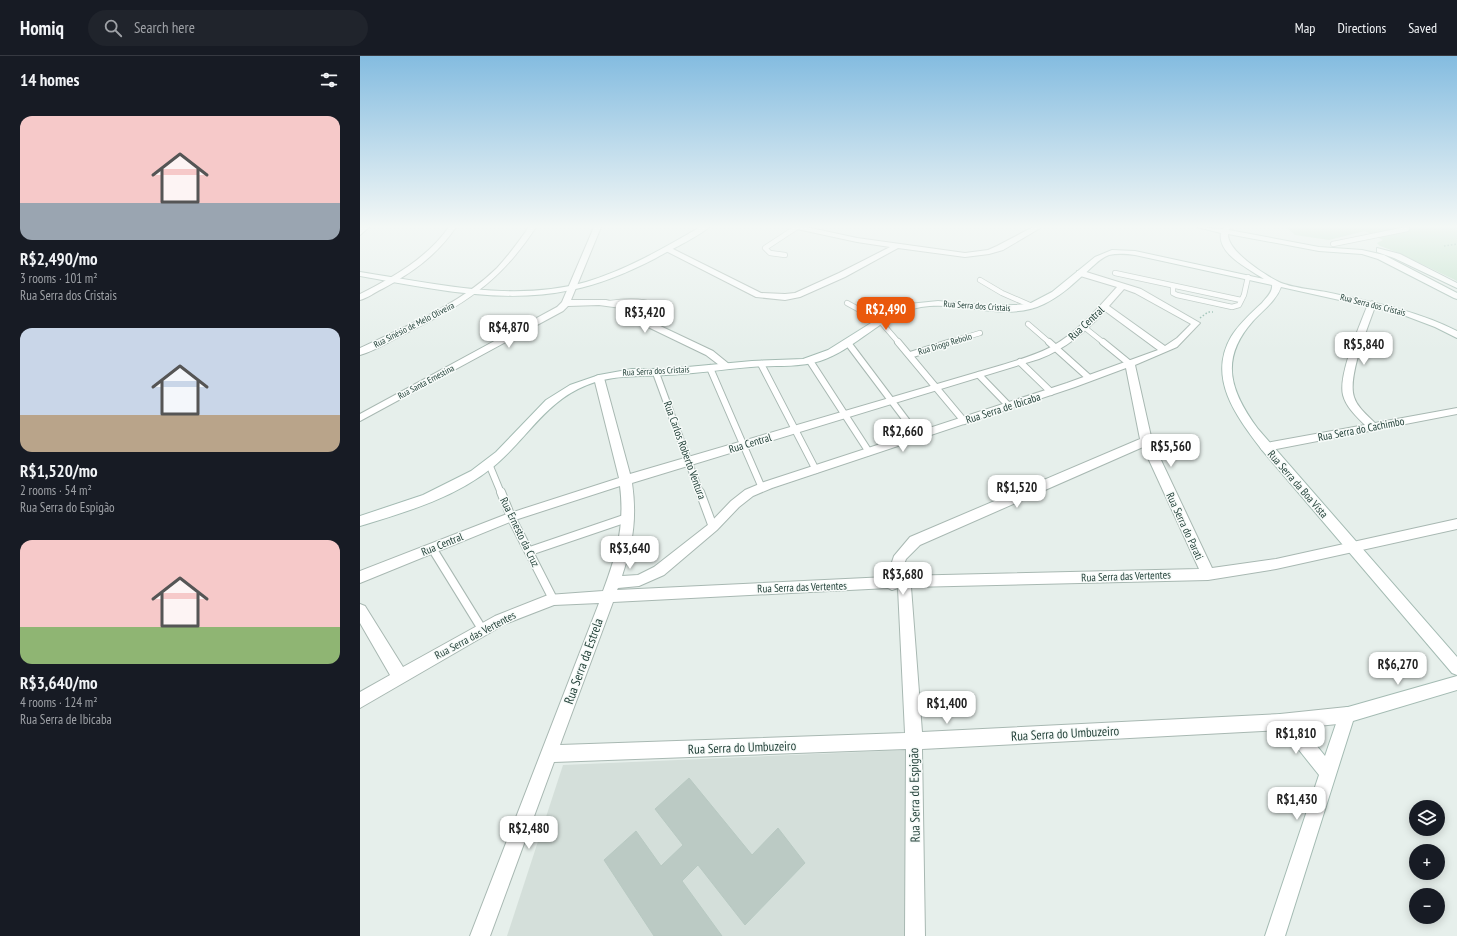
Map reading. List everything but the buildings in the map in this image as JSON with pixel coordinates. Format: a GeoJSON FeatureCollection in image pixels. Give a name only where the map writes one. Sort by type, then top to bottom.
{"type":"FeatureCollection","features":[{"type":"Feature","properties":{"kind":"street"},"geometry":{"type":"LineString","coordinates":[[360,297],[393,279],[408,268]]}},
{"type":"Feature","properties":{"kind":"street","name":"Rua Sinésio de Melo Oliveira"},"geometry":{"type":"LineString","coordinates":[[360,352],[443,310],[489,280],[501,268]]}},
{"type":"Feature","properties":{"kind":"street"},"geometry":{"type":"LineString","coordinates":[[580,268],[566,304],[610,303],[630,309],[655,327],[713,355],[726,366]]}},
{"type":"Feature","properties":{"kind":"street"},"geometry":{"type":"LineString","coordinates":[[360,274],[472,292],[522,293],[572,287],[611,275],[626,268]]}},
{"type":"Feature","properties":{"kind":"street"},"geometry":{"type":"LineString","coordinates":[[705,268],[759,295],[785,297],[797,295],[855,268]]}},
{"type":"Feature","properties":{"kind":"street","name":"Rua Serra dos Cristais"},"geometry":{"type":"LineString","coordinates":[[360,521],[430,498],[456,484],[489,464],[544,407],[557,397],[574,387],[599,378],[616,374],[656,373],[761,364],[791,364],[810,361],[825,356],[848,343],[880,321],[907,308],[924,304],[956,304],[999,309],[1032,306],[1052,296],[1086,268]]}},
{"type":"Feature","properties":{"kind":"street","name":"Rua Serra dos Cristais"},"geometry":{"type":"LineString","coordinates":[[1206,268],[1372,304],[1419,317],[1457,335]]}},
{"type":"Feature","properties":{"kind":"street"},"geometry":{"type":"LineString","coordinates":[[1254,268],[1274,282]]}},
{"type":"Feature","properties":{"kind":"street"},"geometry":{"type":"LineString","coordinates":[[1402,268],[1457,296]]}},
{"type":"Feature","properties":{"kind":"street"},"geometry":{"type":"LineString","coordinates":[[1421,268],[1457,286]]}},
{"type":"Feature","properties":{"kind":"street","name":"Rua Serra de Ibicaba"},"geometry":{"type":"LineString","coordinates":[[610,590],[650,576],[713,527],[735,504],[749,494],[762,488],[1071,386],[1088,377],[1130,364],[1163,350],[1182,338],[1196,324],[1155,299],[1123,286],[1080,273]]}},
{"type":"Feature","properties":{"kind":"street","name":"Rua Serra da Boa Vista"},"geometry":{"type":"LineString","coordinates":[[1274,282],[1277,290],[1235,337],[1227,361],[1227,384],[1231,396],[1239,411],[1266,447],[1457,668]]}},
{"type":"Feature","properties":{"kind":"street","name":"Rua Central"},"geometry":{"type":"LineString","coordinates":[[360,577],[511,517],[626,480],[1020,362],[1056,348],[1084,328],[1123,286]]}},
{"type":"Feature","properties":{"kind":"street","name":"Rua Santa Ernestina"},"geometry":{"type":"LineString","coordinates":[[360,418],[554,313],[566,304]]}},
{"type":"Feature","properties":{"kind":"street"},"geometry":{"type":"LineString","coordinates":[[1372,304],[1354,359],[1348,382],[1348,394],[1357,410],[1373,427]]}},
{"type":"Feature","properties":{"kind":"street"},"geometry":{"type":"LineString","coordinates":[[1104,306],[1163,350]]}},
{"type":"Feature","properties":{"kind":"street","name":"Rua Serra do Parati"},"geometry":{"type":"LineString","coordinates":[[1130,364],[1146,441],[1208,574]]}},
{"type":"Feature","properties":{"kind":"street","name":"Rua Serra da Estrela"},"geometry":{"type":"LineString","coordinates":[[480,936],[610,590],[625,546],[627,518],[626,480],[599,378]]}},
{"type":"Feature","properties":{"kind":"street","name":"Rua Serra do Cachimbo"},"geometry":{"type":"LineString","coordinates":[[1266,447],[1457,411]]}},
{"type":"Feature","properties":{"kind":"street","name":"Rua Serra do Espigão"},"geometry":{"type":"LineString","coordinates":[[916,936],[914,741],[898,583],[895,567],[902,553],[915,541],[1146,441]]}},
{"type":"Feature","properties":{"kind":"street","name":"Rua Serra das Vertentes"},"geometry":{"type":"LineString","coordinates":[[360,700],[482,629],[518,611],[553,599],[610,590],[1208,574],[1276,564],[1457,524]]}},
{"type":"Feature","properties":{"kind":"street"},"geometry":{"type":"LineString","coordinates":[[360,610],[400,677]]}},
{"type":"Feature","properties":{"kind":"street","name":"Rua Serra do Umbuzeiro"},"geometry":{"type":"LineString","coordinates":[[549,754],[914,741],[1280,722],[1346,715],[1457,684]]}},
{"type":"Feature","properties":{"kind":"street"},"geometry":{"type":"LineString","coordinates":[[1275,936],[1346,715]]}},
{"type":"Feature","properties":{"kind":"street"},"geometry":{"type":"LineString","coordinates":[[1280,722],[1305,744],[1328,773]]}},
{"type":"Feature","properties":{"kind":"lane"},"geometry":{"type":"LineString","coordinates":[[1114,273],[1241,300]]}},
{"type":"Feature","properties":{"kind":"lane"},"geometry":{"type":"LineString","coordinates":[[1173,286],[1173,293],[1177,295],[1221,306],[1235,307],[1241,300],[1248,277]]}},
{"type":"Feature","properties":{"kind":"lane"},"geometry":{"type":"LineString","coordinates":[[980,280],[1002,293],[1032,306]]}},
{"type":"Feature","properties":{"kind":"lane"},"geometry":{"type":"LineString","coordinates":[[610,303],[637,300],[650,301],[665,309]]}},
{"type":"Feature","properties":{"kind":"lane"},"geometry":{"type":"LineString","coordinates":[[847,303],[880,321],[964,421]]}},
{"type":"Feature","properties":{"kind":"lane"},"geometry":{"type":"LineString","coordinates":[[1028,324],[1088,377]]}},
{"type":"Feature","properties":{"kind":"lane"},"geometry":{"type":"LineString","coordinates":[[1084,328],[1130,364]]}},
{"type":"Feature","properties":{"kind":"lane","name":"Rua Diogo Rebolo"},"geometry":{"type":"LineString","coordinates":[[910,355],[980,333]]}},
{"type":"Feature","properties":{"kind":"lane"},"geometry":{"type":"LineString","coordinates":[[848,343],[918,436]]}},
{"type":"Feature","properties":{"kind":"lane"},"geometry":{"type":"LineString","coordinates":[[810,361],[869,452]]}},
{"type":"Feature","properties":{"kind":"lane"},"geometry":{"type":"LineString","coordinates":[[1020,362],[1051,392]]}},
{"type":"Feature","properties":{"kind":"lane"},"geometry":{"type":"LineString","coordinates":[[761,364],[816,470]]}},
{"type":"Feature","properties":{"kind":"lane"},"geometry":{"type":"LineString","coordinates":[[710,368],[762,488]]}},
{"type":"Feature","properties":{"kind":"lane","name":"Rua Carlos Roberto Ventura"},"geometry":{"type":"LineString","coordinates":[[656,373],[713,527]]}},
{"type":"Feature","properties":{"kind":"lane"},"geometry":{"type":"LineString","coordinates":[[979,375],[1009,406]]}},
{"type":"Feature","properties":{"kind":"lane","name":"Rua Ernesto da Cruz"},"geometry":{"type":"LineString","coordinates":[[489,464],[511,517],[530,551],[553,599]]}},
{"type":"Feature","properties":{"kind":"lane"},"geometry":{"type":"LineString","coordinates":[[530,551],[627,518]]}},
{"type":"Feature","properties":{"kind":"lane"},"geometry":{"type":"LineString","coordinates":[[432,548],[482,629]]}},
{"type":"Feature","properties":{"kind":"shaded area"},"geometry":{"type":"Polygon","coordinates":[[[907,750],[915,936],[507,936],[563,765],[907,750]]]}},
{"type":"Feature","properties":{"kind":"green space"},"geometry":{"type":"Polygon","coordinates":[[[1430,268],[1457,268],[1457,281],[1430,268]]]}}]}
